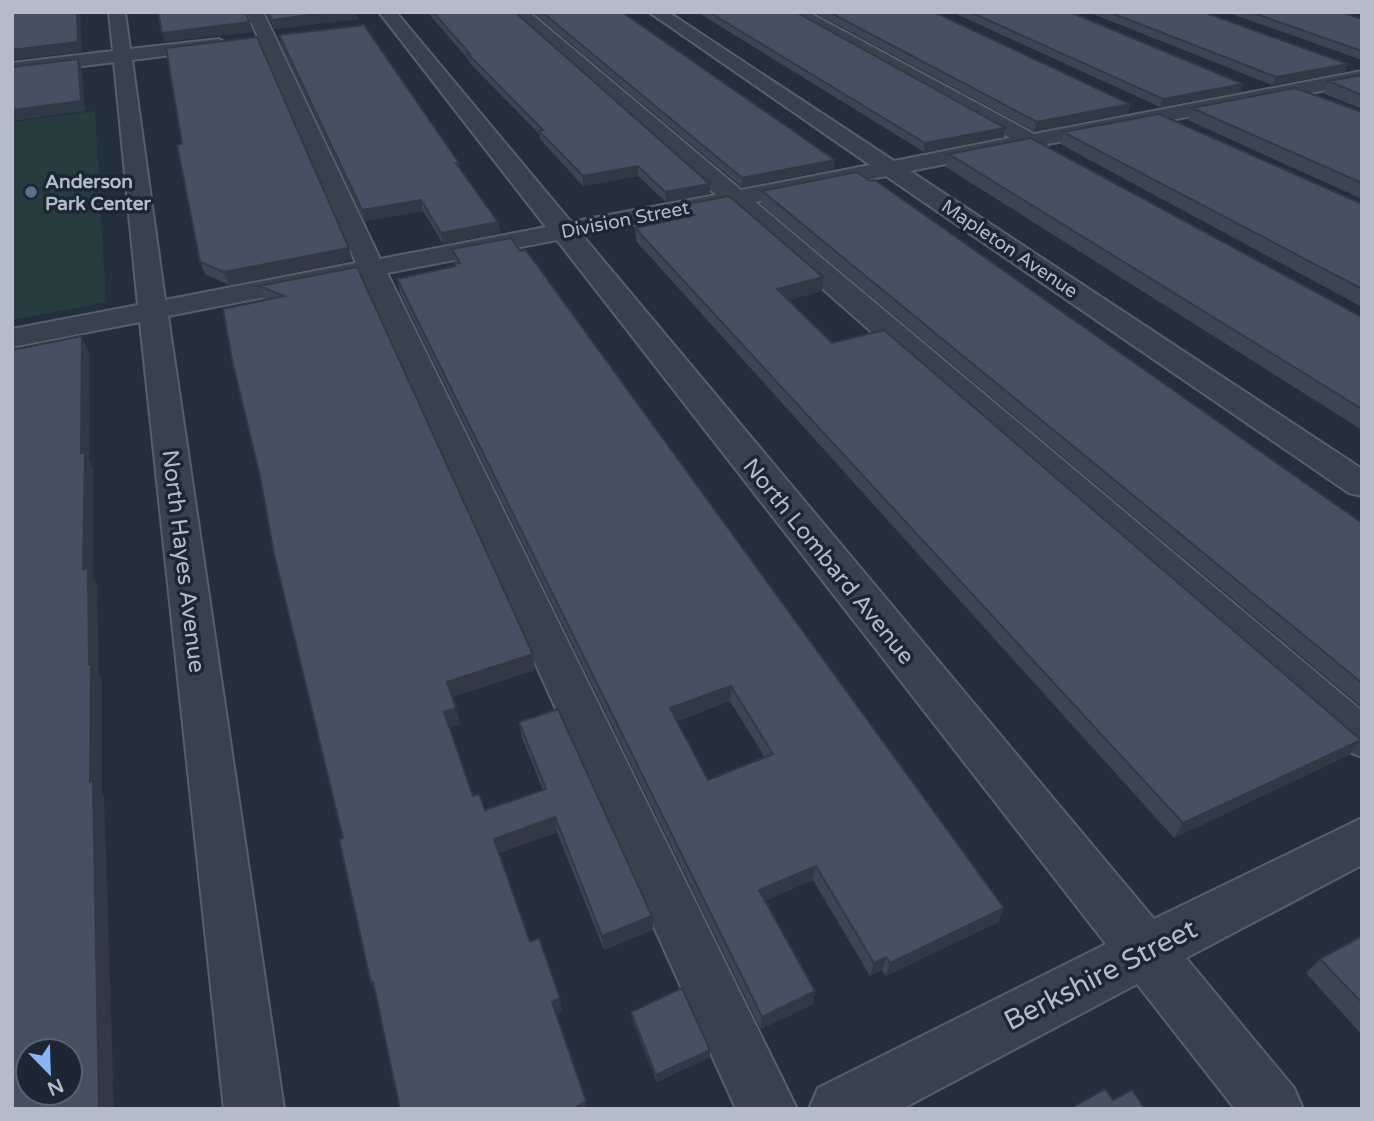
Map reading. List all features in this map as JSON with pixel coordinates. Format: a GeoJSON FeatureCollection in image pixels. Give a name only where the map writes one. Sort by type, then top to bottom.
{"type":"FeatureCollection","features":[{"type":"Feature","properties":{"kind":"street","name":"North Hayes Avenue"},"geometry":{"type":"LineString","coordinates":[[117,12],[152,311],[254,1109]]}},
{"type":"Feature","properties":{"kind":"street"},"geometry":{"type":"LineString","coordinates":[[519,12],[1362,738]]}},
{"type":"Feature","properties":{"kind":"street","name":"Mapleton Avenue"},"geometry":{"type":"LineString","coordinates":[[657,12],[1362,485]]}},
{"type":"Feature","properties":{"kind":"street"},"geometry":{"type":"LineString","coordinates":[[795,12],[1062,158]]}},
{"type":"Feature","properties":{"kind":"street","name":"North Lombard Avenue"},"geometry":{"type":"LineString","coordinates":[[385,20],[562,232],[1273,1109]]}},
{"type":"Feature","properties":{"kind":"street"},"geometry":{"type":"LineString","coordinates":[[12,69],[123,55],[259,33],[767,1109]]}},
{"type":"Feature","properties":{"kind":"street"},"geometry":{"type":"LineString","coordinates":[[1341,62],[1362,69]]}},
{"type":"Feature","properties":{"kind":"street","name":"Division Street"},"geometry":{"type":"LineString","coordinates":[[12,338],[1362,77]]}},
{"type":"Feature","properties":{"kind":"street"},"geometry":{"type":"LineString","coordinates":[[1237,82],[1326,104]]}},
{"type":"Feature","properties":{"kind":"street"},"geometry":{"type":"LineString","coordinates":[[1132,105],[1185,130]]}},
{"type":"Feature","properties":{"kind":"street","name":"Berkshire Street"},"geometry":{"type":"LineString","coordinates":[[839,1109],[1362,840]]}},
{"type":"Feature","properties":{"kind":"green space"},"geometry":{"type":"Polygon","coordinates":[[[95,111],[106,302],[12,320],[12,122],[95,111]]]}},
{"type":"Feature","properties":{"kind":"building"},"geometry":{"type":"Polygon","coordinates":[[[12,12],[77,12],[78,42],[12,50],[12,12]]]}},
{"type":"Feature","properties":{"kind":"building"},"geometry":{"type":"Polygon","coordinates":[[[158,12],[245,12],[250,22],[162,33],[158,12]]]}},
{"type":"Feature","properties":{"kind":"building"},"geometry":{"type":"Polygon","coordinates":[[[268,12],[332,12],[272,20],[268,12]]]}},
{"type":"Feature","properties":{"kind":"building"},"geometry":{"type":"Polygon","coordinates":[[[433,12],[515,12],[710,184],[665,192],[638,166],[583,176],[539,131],[543,130],[468,54],[433,12]]]}},
{"type":"Feature","properties":{"kind":"building"},"geometry":{"type":"Polygon","coordinates":[[[542,12],[622,12],[835,160],[742,178],[542,12]]]}},
{"type":"Feature","properties":{"kind":"building"},"geometry":{"type":"Polygon","coordinates":[[[709,12],[796,12],[1005,128],[925,143],[709,12]]]}},
{"type":"Feature","properties":{"kind":"building"},"geometry":{"type":"Polygon","coordinates":[[[829,12],[934,12],[1130,104],[1037,122],[829,12]]]}},
{"type":"Feature","properties":{"kind":"building"},"geometry":{"type":"Polygon","coordinates":[[[970,12],[1070,12],[1243,84],[1163,99],[970,12]]]}},
{"type":"Feature","properties":{"kind":"building"},"geometry":{"type":"Polygon","coordinates":[[[1109,12],[1203,12],[1348,64],[1276,77],[1109,12]]]}},
{"type":"Feature","properties":{"kind":"building"},"geometry":{"type":"Polygon","coordinates":[[[1250,12],[1342,12],[1362,19],[1362,51],[1250,12]]]}},
{"type":"Feature","properties":{"kind":"building"},"geometry":{"type":"Polygon","coordinates":[[[364,25],[498,222],[441,233],[421,200],[362,210],[279,35],[364,25]]]}},
{"type":"Feature","properties":{"kind":"building"},"geometry":{"type":"Polygon","coordinates":[[[257,37],[349,248],[224,272],[200,262],[177,145],[182,144],[166,48],[257,37]]]}},
{"type":"Feature","properties":{"kind":"building"},"geometry":{"type":"Polygon","coordinates":[[[78,59],[81,101],[12,110],[12,67],[78,59]]]}},
{"type":"Feature","properties":{"kind":"building"},"geometry":{"type":"Polygon","coordinates":[[[1362,75],[1362,95],[1328,81],[1362,75]]]}},
{"type":"Feature","properties":{"kind":"building"},"geometry":{"type":"Polygon","coordinates":[[[1295,88],[1362,112],[1362,183],[1192,108],[1295,88]]]}},
{"type":"Feature","properties":{"kind":"building"},"geometry":{"type":"Polygon","coordinates":[[[1159,114],[1362,204],[1362,289],[1063,132],[1159,114]]]}},
{"type":"Feature","properties":{"kind":"building"},"geometry":{"type":"Polygon","coordinates":[[[1031,138],[1362,317],[1362,409],[949,154],[1031,138]]]}},
{"type":"Feature","properties":{"kind":"building"},"geometry":{"type":"Polygon","coordinates":[[[857,172],[870,181],[875,180],[1362,523],[1362,683],[762,191],[857,172]]]}},
{"type":"Feature","properties":{"kind":"building"},"geometry":{"type":"Polygon","coordinates":[[[729,196],[823,277],[777,289],[832,343],[884,330],[1361,740],[1183,823],[635,228],[694,215],[682,205],[729,196]]]}},
{"type":"Feature","properties":{"kind":"building"},"geometry":{"type":"Polygon","coordinates":[[[511,238],[520,251],[526,250],[1004,908],[890,963],[886,957],[874,963],[816,866],[759,890],[815,991],[762,1017],[397,279],[455,266],[454,264],[460,263],[452,249],[511,238]],[[731,686],[670,708],[708,780],[773,754],[731,686]]]}},
{"type":"Feature","properties":{"kind":"building"},"geometry":{"type":"Polygon","coordinates":[[[357,267],[533,654],[447,682],[456,708],[444,712],[473,796],[479,794],[485,810],[546,789],[519,722],[558,709],[652,916],[602,936],[555,817],[494,839],[530,942],[539,938],[560,998],[552,1002],[586,1101],[575,1109],[400,1109],[339,839],[343,838],[274,554],[260,476],[232,360],[223,309],[284,296],[259,286],[357,267]]]}},
{"type":"Feature","properties":{"kind":"building"},"geometry":{"type":"Polygon","coordinates":[[[82,336],[81,453],[85,452],[83,569],[88,568],[89,664],[91,663],[90,782],[93,781],[99,1109],[12,1109],[12,350],[82,336]]]}},
{"type":"Feature","properties":{"kind":"building"},"geometry":{"type":"Polygon","coordinates":[[[1362,936],[1362,1003],[1320,959],[1362,936]]]}},
{"type":"Feature","properties":{"kind":"building"},"geometry":{"type":"Polygon","coordinates":[[[682,988],[710,1050],[656,1075],[631,1012],[682,988]]]}},
{"type":"Feature","properties":{"kind":"building"},"geometry":{"type":"Polygon","coordinates":[[[1105,1089],[1113,1100],[1132,1090],[1145,1109],[1070,1109],[1105,1089]]]}},
{"type":"Feature","properties":{"kind":"place","name":"Anderson Park Center"},"geometry":{"type":"Point","coordinates":[31,192]}}]}
